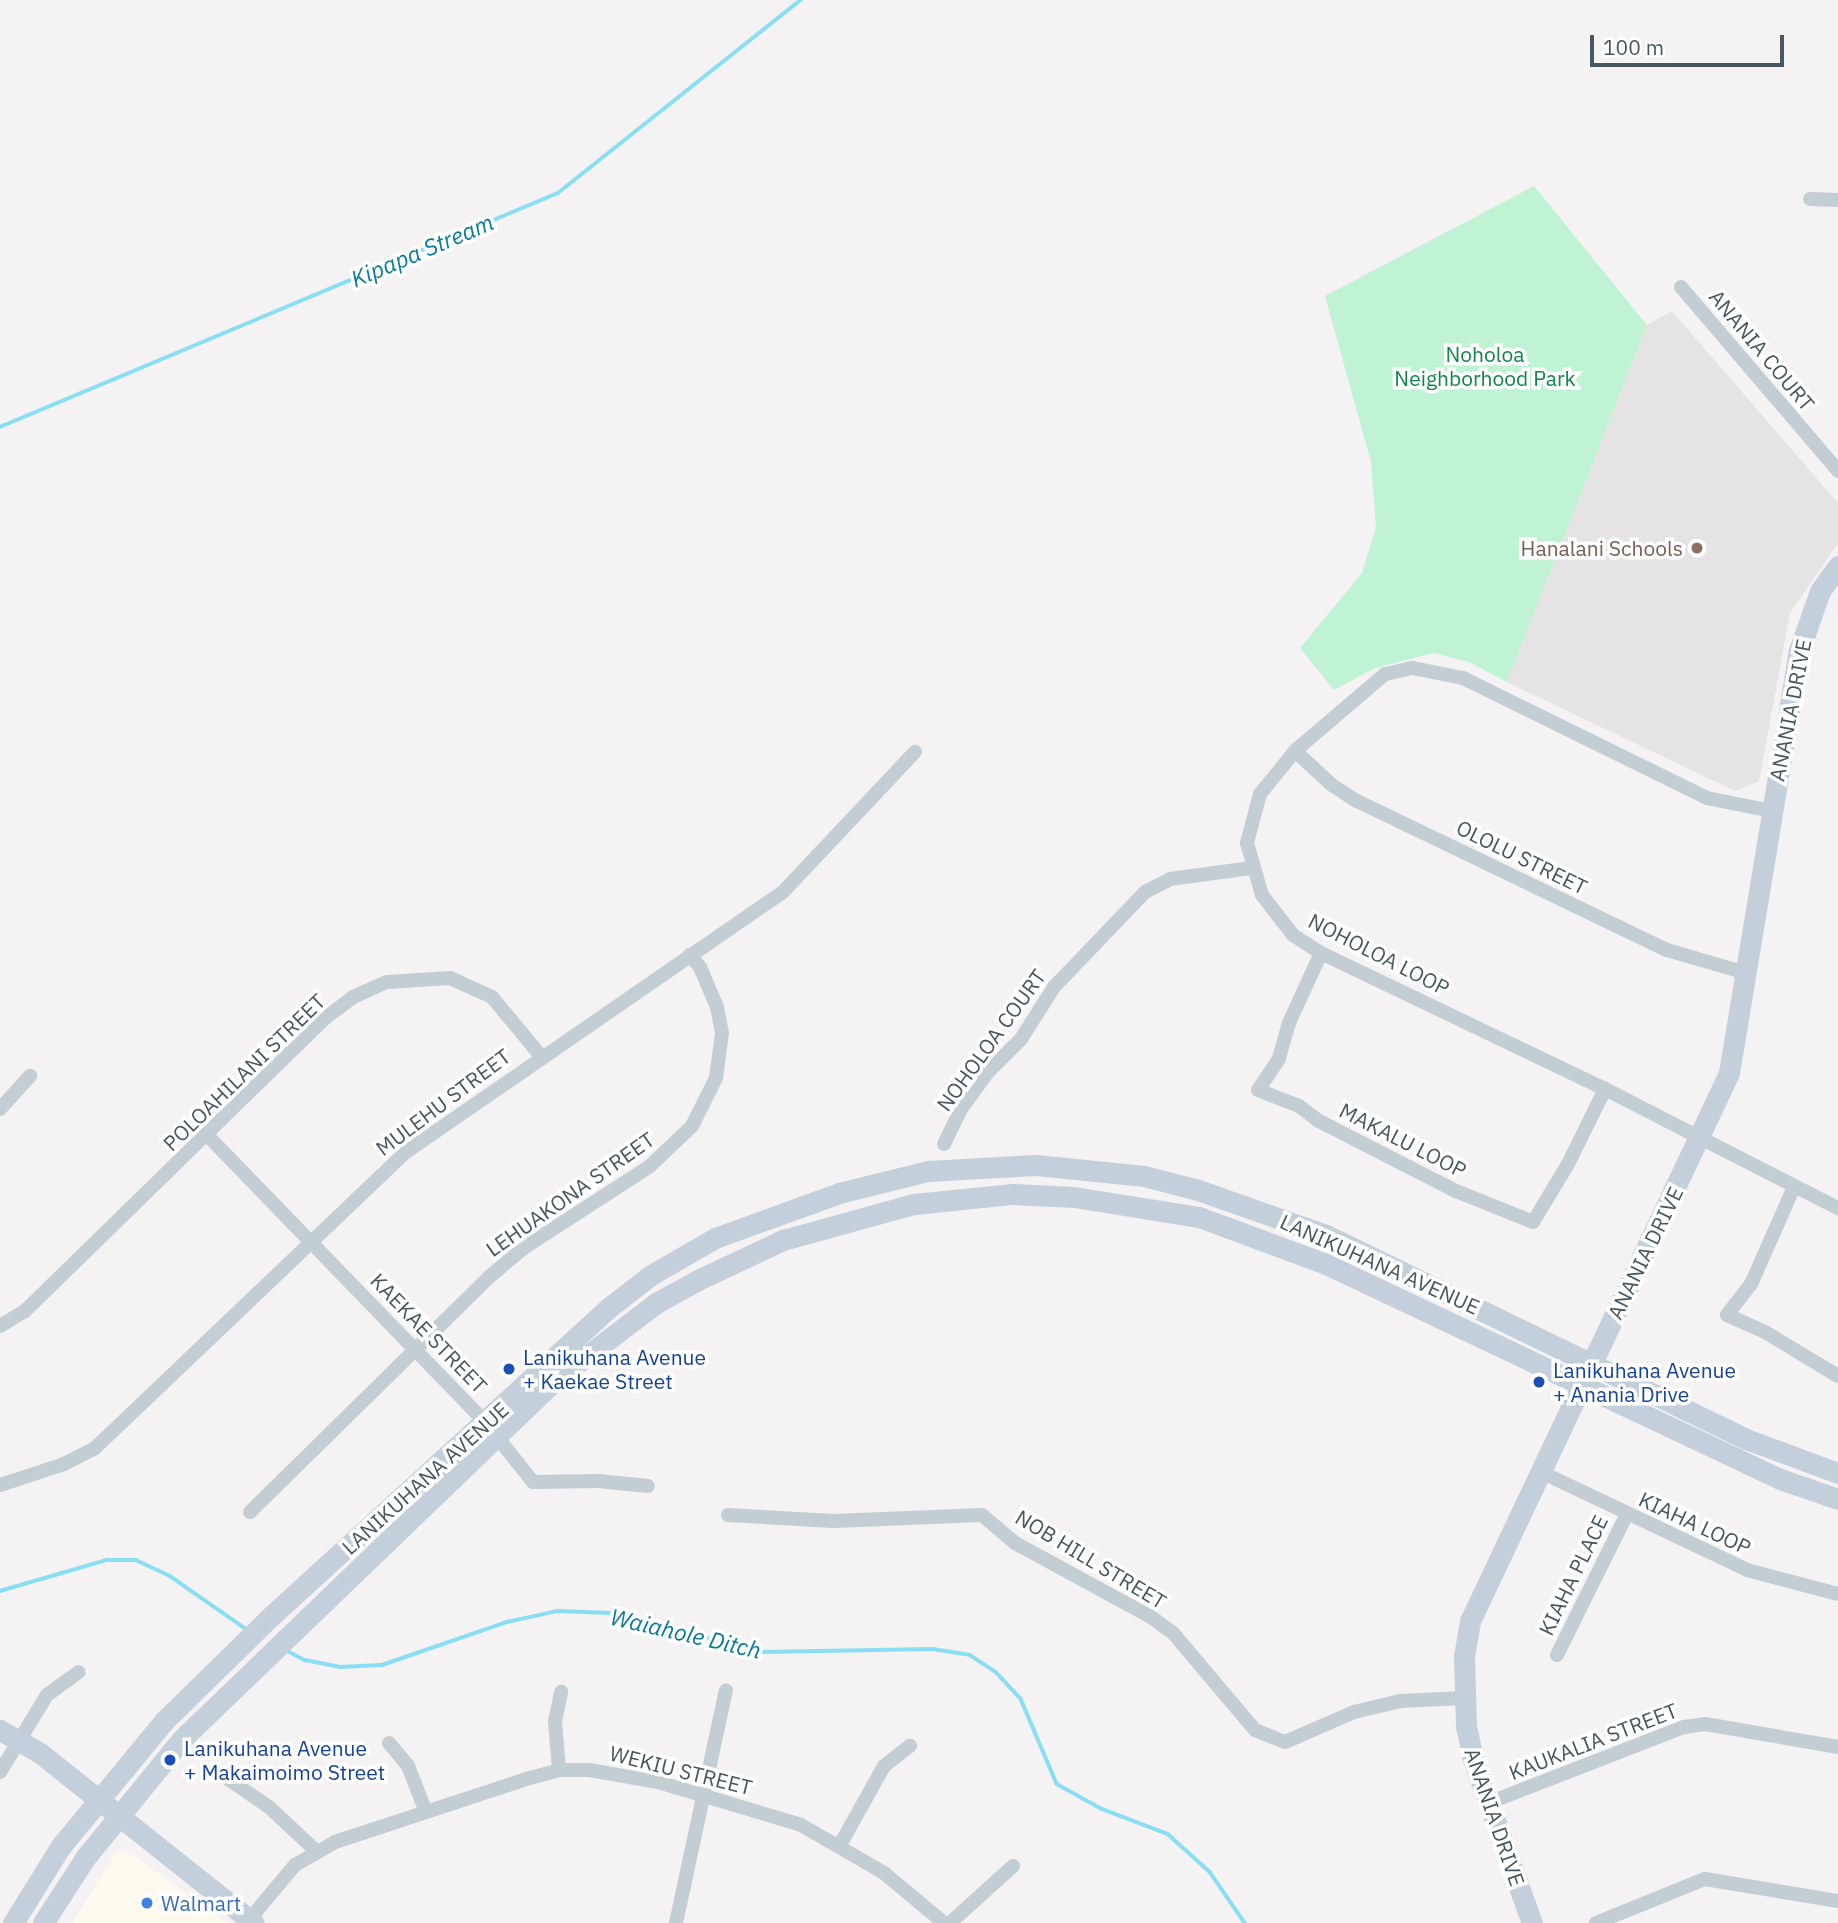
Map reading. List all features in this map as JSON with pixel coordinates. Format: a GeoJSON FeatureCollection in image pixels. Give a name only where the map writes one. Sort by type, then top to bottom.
{"type":"FeatureCollection","features":[{"type":"Feature","properties":{"kind":"main road","name":"ANANIA DRIVE"},"geometry":{"type":"LineString","coordinates":[[1532,1923],[1473,1759],[1464,1698],[1464,1656],[1470,1621],[1592,1360],[1701,1138],[1729,1073],[1799,651],[1820,591],[1838,566]]}},
{"type":"Feature","properties":{"kind":"main road","name":"LANIKUHANA AVENUE"},"geometry":{"type":"LineString","coordinates":[[43,1923],[118,1817],[182,1739],[298,1630],[611,1306],[651,1275],[715,1238],[839,1193],[928,1171],[1036,1165],[1144,1176],[1236,1203],[1326,1235],[1592,1360],[1746,1439],[1838,1473]]}},
{"type":"Feature","properties":{"kind":"main road","name":"LANIKUHANA AVENUE"},"geometry":{"type":"LineString","coordinates":[[13,1923],[97,1799],[165,1720],[269,1618],[491,1428],[656,1303],[783,1240],[914,1204],[1013,1194],[1074,1197],[1199,1217],[1326,1264],[1780,1479],[1838,1499]]}},
{"type":"Feature","properties":{"kind":"main road"},"geometry":{"type":"LineString","coordinates":[[0,1730],[20,1739],[252,1921]]}},
{"type":"Feature","properties":{"kind":"street"},"geometry":{"type":"LineString","coordinates":[[1810,199],[1838,200]]}},
{"type":"Feature","properties":{"kind":"street","name":"ANANIA COURT"},"geometry":{"type":"LineString","coordinates":[[1681,287],[1838,471]]}},
{"type":"Feature","properties":{"kind":"street","name":"NOHOLOA LOOP"},"geometry":{"type":"LineString","coordinates":[[1772,811],[1707,797],[1507,698],[1441,671],[1412,668],[1385,674],[1295,751],[1260,794],[1251,818],[1247,843],[1251,868],[1276,915],[1293,935],[1321,953],[1605,1089],[1838,1208]]}},
{"type":"Feature","properties":{"kind":"street","name":"MULEHU STREET"},"geometry":{"type":"LineString","coordinates":[[0,1485],[64,1464],[94,1449],[405,1152],[540,1055],[782,893],[915,751]]}},
{"type":"Feature","properties":{"kind":"street","name":"OLOLU STREET"},"geometry":{"type":"LineString","coordinates":[[1295,751],[1332,785],[1357,801],[1667,950],[1746,973]]}},
{"type":"Feature","properties":{"kind":"street","name":"NOHOLOA COURT"},"geometry":{"type":"LineString","coordinates":[[944,1144],[961,1109],[988,1072],[1021,1039],[1054,987],[1145,892],[1170,878],[1251,868]]}},
{"type":"Feature","properties":{"kind":"street","name":"MAKALU LOOP"},"geometry":{"type":"LineString","coordinates":[[1321,953],[1289,1023],[1279,1059],[1258,1090],[1299,1106],[1319,1121],[1456,1191],[1533,1222],[1568,1164],[1605,1089]]}},
{"type":"Feature","properties":{"kind":"street","name":"LEHUAKONA STREET"},"geometry":{"type":"LineString","coordinates":[[250,1512],[525,1247],[650,1166],[691,1126],[716,1078],[722,1033],[717,1007],[700,967],[690,955]]}},
{"type":"Feature","properties":{"kind":"street","name":"POLOAHILANI STREET"},"geometry":{"type":"LineString","coordinates":[[0,1326],[25,1311],[208,1136],[324,1019],[353,997],[387,982],[450,978],[481,989],[509,1014],[540,1055]]}},
{"type":"Feature","properties":{"kind":"street"},"geometry":{"type":"LineString","coordinates":[[0,1109],[30,1076]]}},
{"type":"Feature","properties":{"kind":"street","name":"KAEKAE STREET"},"geometry":{"type":"LineString","coordinates":[[208,1136],[491,1428],[533,1482],[598,1480],[648,1486]]}},
{"type":"Feature","properties":{"kind":"street"},"geometry":{"type":"LineString","coordinates":[[1794,1187],[1751,1284],[1727,1315],[1765,1332],[1838,1376]]}},
{"type":"Feature","properties":{"kind":"street","name":"KIAHA LOOP"},"geometry":{"type":"LineString","coordinates":[[1541,1472],[1757,1574],[1838,1594]]}},
{"type":"Feature","properties":{"kind":"street","name":"KIAHA PLACE"},"geometry":{"type":"LineString","coordinates":[[1557,1655],[1626,1514]]}},
{"type":"Feature","properties":{"kind":"street","name":"NOB HILL STREET"},"geometry":{"type":"LineString","coordinates":[[728,1515],[833,1521],[982,1515],[1015,1543],[1151,1616],[1173,1633],[1255,1730],[1285,1742],[1354,1712],[1400,1701],[1464,1698]]}},
{"type":"Feature","properties":{"kind":"street"},"geometry":{"type":"LineString","coordinates":[[0,1773],[47,1695],[79,1672]]}},
{"type":"Feature","properties":{"kind":"street"},"geometry":{"type":"LineString","coordinates":[[676,1923],[726,1690]]}},
{"type":"Feature","properties":{"kind":"street"},"geometry":{"type":"LineString","coordinates":[[559,1770],[555,1721],[561,1692]]}},
{"type":"Feature","properties":{"kind":"street","name":"KAUKALIA STREET"},"geometry":{"type":"LineString","coordinates":[[1488,1803],[1684,1727],[1705,1724],[1838,1747]]}},
{"type":"Feature","properties":{"kind":"street"},"geometry":{"type":"LineString","coordinates":[[388,1743],[408,1766],[426,1812]]}},
{"type":"Feature","properties":{"kind":"street"},"geometry":{"type":"LineString","coordinates":[[840,1844],[884,1766],[910,1746]]}},
{"type":"Feature","properties":{"kind":"street","name":"WEKIU STREET"},"geometry":{"type":"LineString","coordinates":[[252,1921],[295,1865],[316,1851],[426,1812],[559,1770],[589,1769],[704,1795],[801,1825],[840,1844],[884,1873],[944,1923]]}},
{"type":"Feature","properties":{"kind":"street"},"geometry":{"type":"LineString","coordinates":[[228,1779],[269,1807],[316,1851]]}},
{"type":"Feature","properties":{"kind":"street"},"geometry":{"type":"LineString","coordinates":[[950,1923],[1013,1866]]}},
{"type":"Feature","properties":{"kind":"street"},"geometry":{"type":"LineString","coordinates":[[1596,1923],[1705,1879],[1838,1901]]}},
{"type":"Feature","properties":{"kind":"shaded area","name":"Hanalani Schools"},"geometry":{"type":"Polygon","coordinates":[[[1672,311],[1838,503],[1838,543],[1790,613],[1759,781],[1735,791],[1507,682],[1647,325],[1672,311]]]}},
{"type":"Feature","properties":{"kind":"shaded area"},"geometry":{"type":"Polygon","coordinates":[[[118,1850],[132,1854],[226,1923],[72,1923],[118,1850]]]}},
{"type":"Feature","properties":{"kind":"green space","name":"Noholoa Neighborhood Park"},"geometry":{"type":"Polygon","coordinates":[[[1534,186],[1647,325],[1507,682],[1469,662],[1434,653],[1375,668],[1334,690],[1300,648],[1362,573],[1376,527],[1371,462],[1325,296],[1534,186]]]}},
{"type":"Feature","properties":{"kind":"waterway","name":"Kipapa Stream"},"geometry":{"type":"LineString","coordinates":[[0,427],[558,193],[801,0]]}},
{"type":"Feature","properties":{"kind":"waterway","name":"Waiahole Ditch"},"geometry":{"type":"LineString","coordinates":[[0,1591],[107,1560],[136,1560],[170,1576],[246,1629]]}},
{"type":"Feature","properties":{"kind":"waterway","name":"Waiahole Ditch"},"geometry":{"type":"LineString","coordinates":[[284,1649],[305,1660],[340,1667],[382,1665],[507,1622],[558,1611],[610,1613],[763,1652],[933,1649],[970,1655],[995,1671],[1021,1699],[1057,1784],[1102,1809],[1168,1834],[1210,1872],[1245,1923]]}},
{"type":"Feature","properties":{"kind":"place","name":"Hanalani Schools"},"geometry":{"type":"Point","coordinates":[1697,548]}},
{"type":"Feature","properties":{"kind":"place","name":"Lanikuhana Avenue + Kaekae Street"},"geometry":{"type":"Point","coordinates":[509,1369]}},
{"type":"Feature","properties":{"kind":"place","name":"Lanikuhana Avenue + Anania Drive"},"geometry":{"type":"Point","coordinates":[1539,1382]}},
{"type":"Feature","properties":{"kind":"place","name":"Lanikuhana Avenue + Makaimoimo Street"},"geometry":{"type":"Point","coordinates":[170,1760]}},
{"type":"Feature","properties":{"kind":"place","name":"Walmart"},"geometry":{"type":"Point","coordinates":[147,1903]}}]}
